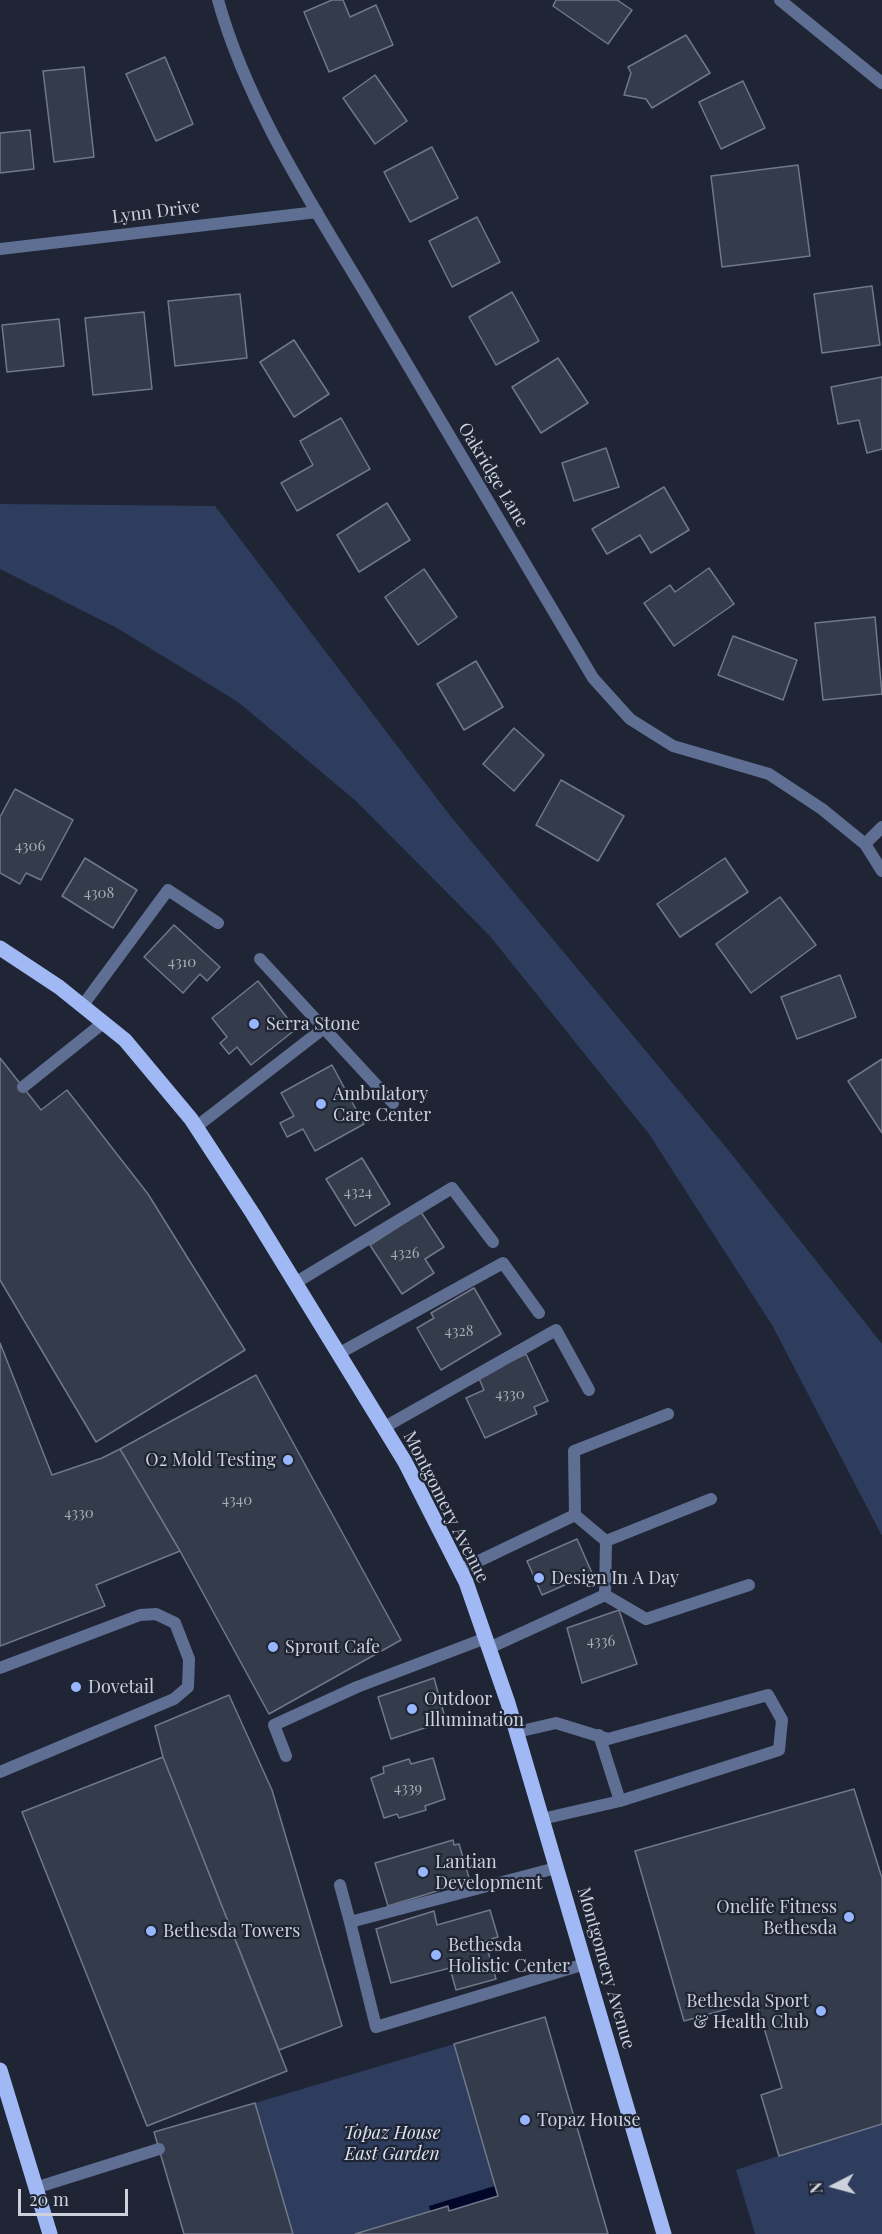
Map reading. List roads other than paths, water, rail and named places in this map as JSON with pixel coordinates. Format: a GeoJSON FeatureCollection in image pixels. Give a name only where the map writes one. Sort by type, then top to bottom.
{"type":"FeatureCollection","features":[{"type":"Feature","properties":{"kind":"main road","name":"Montgomery Avenue"},"geometry":{"type":"LineString","coordinates":[[0,948],[83,1005],[125,1040],[196,1127],[405,1462],[460,1570],[517,1732],[664,2234]]}},
{"type":"Feature","properties":{"kind":"main road"},"geometry":{"type":"LineString","coordinates":[[0,2070],[5,2102],[50,2234]]}},
{"type":"Feature","properties":{"kind":"street","name":"Oakridge Lane"},"geometry":{"type":"LineString","coordinates":[[218,0],[230,40],[255,97],[317,212],[593,678],[630,718],[674,746],[769,774],[822,809],[865,844],[882,871]]}},
{"type":"Feature","properties":{"kind":"street"},"geometry":{"type":"LineString","coordinates":[[780,0],[882,83]]}},
{"type":"Feature","properties":{"kind":"street","name":"Lynn Drive"},"geometry":{"type":"LineString","coordinates":[[0,249],[317,212]]}},
{"type":"Feature","properties":{"kind":"street"},"geometry":{"type":"LineString","coordinates":[[865,844],[882,827]]}},
{"type":"Feature","properties":{"kind":"street"},"geometry":{"type":"LineString","coordinates":[[83,1005],[168,890],[218,923]]}},
{"type":"Feature","properties":{"kind":"street"},"geometry":{"type":"LineString","coordinates":[[260,959],[393,1103]]}},
{"type":"Feature","properties":{"kind":"street"},"geometry":{"type":"LineString","coordinates":[[23,1087],[103,1023]]}},
{"type":"Feature","properties":{"kind":"street"},"geometry":{"type":"LineString","coordinates":[[196,1127],[324,1028]]}},
{"type":"Feature","properties":{"kind":"street"},"geometry":{"type":"LineString","coordinates":[[295,1283],[452,1188],[492,1242]]}},
{"type":"Feature","properties":{"kind":"street"},"geometry":{"type":"LineString","coordinates":[[338,1354],[503,1263],[539,1313]]}},
{"type":"Feature","properties":{"kind":"street"},"geometry":{"type":"LineString","coordinates":[[383,1428],[556,1330],[589,1390]]}},
{"type":"Feature","properties":{"kind":"street"},"geometry":{"type":"LineString","coordinates":[[574,1515],[574,1451],[668,1414]]}},
{"type":"Feature","properties":{"kind":"street"},"geometry":{"type":"LineString","coordinates":[[606,1541],[711,1499]]}},
{"type":"Feature","properties":{"kind":"street"},"geometry":{"type":"LineString","coordinates":[[574,1515],[606,1541]]}},
{"type":"Feature","properties":{"kind":"street"},"geometry":{"type":"LineString","coordinates":[[460,1570],[574,1515]]}},
{"type":"Feature","properties":{"kind":"street"},"geometry":{"type":"LineString","coordinates":[[605,1595],[606,1541]]}},
{"type":"Feature","properties":{"kind":"street"},"geometry":{"type":"LineString","coordinates":[[605,1595],[646,1619],[749,1585]]}},
{"type":"Feature","properties":{"kind":"street"},"geometry":{"type":"LineString","coordinates":[[286,1756],[274,1725],[357,1687],[487,1643],[605,1595]]}},
{"type":"Feature","properties":{"kind":"street"},"geometry":{"type":"LineString","coordinates":[[0,1668],[140,1615],[156,1614],[175,1623],[189,1659],[188,1687],[174,1699],[0,1772]]}},
{"type":"Feature","properties":{"kind":"street"},"geometry":{"type":"LineString","coordinates":[[517,1732],[556,1723],[608,1739],[768,1695],[782,1720],[779,1749],[620,1801],[542,1819]]}},
{"type":"Feature","properties":{"kind":"street"},"geometry":{"type":"LineString","coordinates":[[599,1735],[620,1801]]}},
{"type":"Feature","properties":{"kind":"street"},"geometry":{"type":"LineString","coordinates":[[350,1922],[556,1868]]}},
{"type":"Feature","properties":{"kind":"street"},"geometry":{"type":"LineString","coordinates":[[340,1885],[376,2027],[585,1964]]}},
{"type":"Feature","properties":{"kind":"street"},"geometry":{"type":"LineString","coordinates":[[35,2188],[159,2149]]}},
{"type":"Feature","properties":{"kind":"place","name":"Serra Stone"},"geometry":{"type":"Point","coordinates":[254,1024]}},
{"type":"Feature","properties":{"kind":"place","name":"Ambulatory Care Center"},"geometry":{"type":"Point","coordinates":[321,1104]}},
{"type":"Feature","properties":{"kind":"place","name":"O2 Mold Testing"},"geometry":{"type":"Point","coordinates":[288,1460]}},
{"type":"Feature","properties":{"kind":"place","name":"Design In A Day"},"geometry":{"type":"Point","coordinates":[539,1578]}},
{"type":"Feature","properties":{"kind":"place","name":"Sprout Cafe"},"geometry":{"type":"Point","coordinates":[273,1647]}},
{"type":"Feature","properties":{"kind":"place","name":"Dovetail"},"geometry":{"type":"Point","coordinates":[76,1687]}},
{"type":"Feature","properties":{"kind":"place","name":"Outdoor Illumination"},"geometry":{"type":"Point","coordinates":[412,1709]}},
{"type":"Feature","properties":{"kind":"place","name":"Lantian Development"},"geometry":{"type":"Point","coordinates":[423,1872]}},
{"type":"Feature","properties":{"kind":"place","name":"Onelife Fitness Bethesda"},"geometry":{"type":"Point","coordinates":[849,1917]}},
{"type":"Feature","properties":{"kind":"place","name":"Bethesda Towers"},"geometry":{"type":"Point","coordinates":[151,1931]}},
{"type":"Feature","properties":{"kind":"place","name":"Bethesda Holistic Center"},"geometry":{"type":"Point","coordinates":[436,1955]}},
{"type":"Feature","properties":{"kind":"place","name":"Bethesda Sport & Health Club"},"geometry":{"type":"Point","coordinates":[821,2011]}},
{"type":"Feature","properties":{"kind":"place","name":"Topaz House"},"geometry":{"type":"Point","coordinates":[525,2120]}},
{"type":"Feature","properties":{"kind":"park label","name":"Topaz House East Garden"},"geometry":{"type":"Point","coordinates":[392,2143]}}]}
